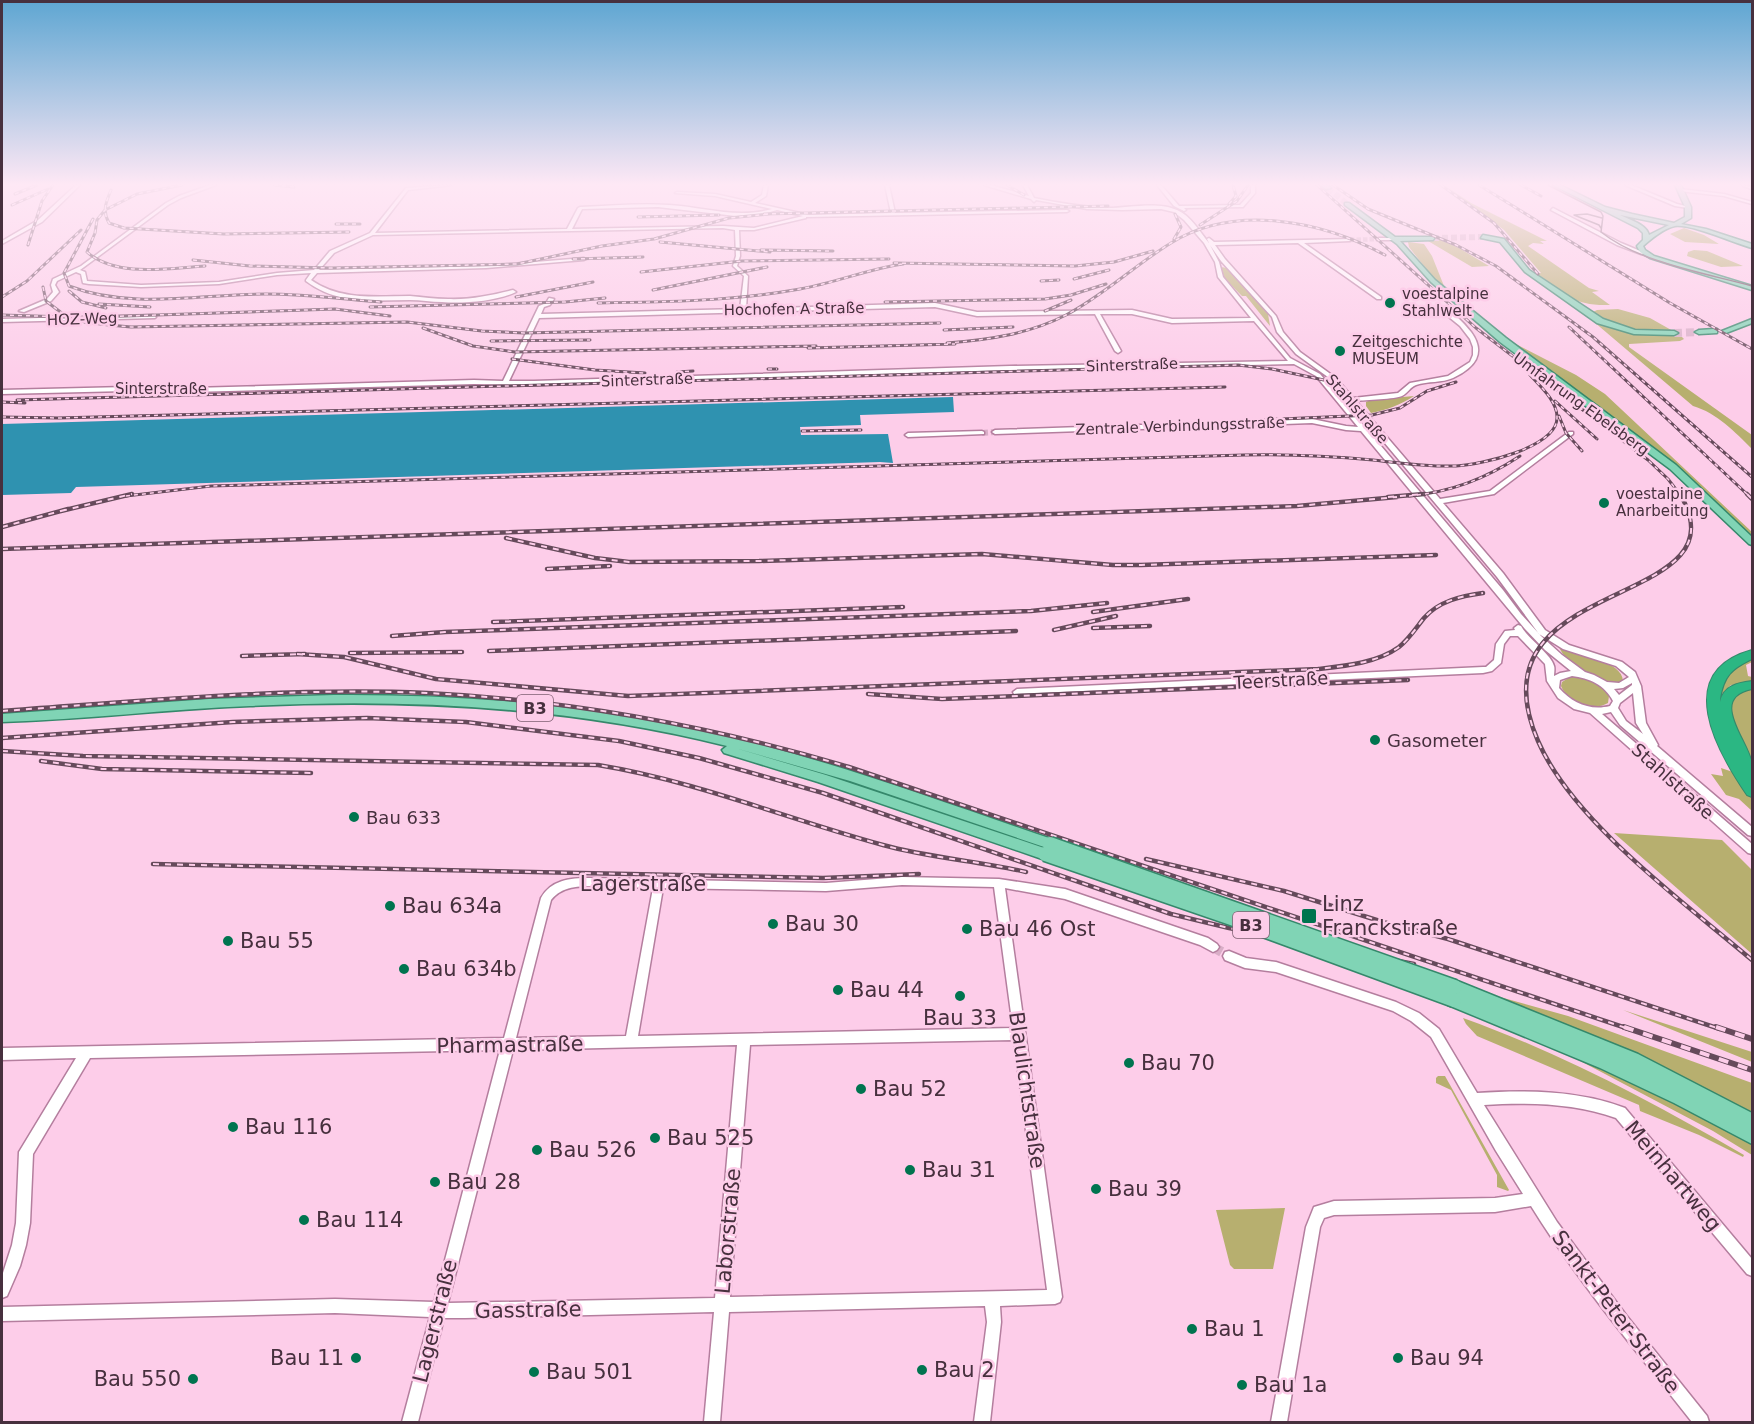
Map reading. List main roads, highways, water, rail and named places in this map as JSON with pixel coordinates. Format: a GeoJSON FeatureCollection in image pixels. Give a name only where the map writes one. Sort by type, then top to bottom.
{"type":"FeatureCollection","features":[{"type":"Feature","properties":{"kind":"highway"},"geometry":{"type":"LineString","coordinates":[[1752,654],[1738,660],[1723,672],[1717,682],[1714,709],[1728,754],[1752,791]]}},
{"type":"Feature","properties":{"kind":"highway"},"geometry":{"type":"LineString","coordinates":[[1752,685],[1735,687],[1730,691],[1725,702],[1732,733],[1752,774]]}},
{"type":"Feature","properties":{"kind":"main road","name":"Umfahrung Ebelsberg"},"geometry":{"type":"LineString","coordinates":[[1406,251],[1442,289],[1503,340],[1673,467],[1752,543]]}},
{"type":"Feature","properties":{"kind":"main road"},"geometry":{"type":"LineString","coordinates":[[1511,251],[1527,271],[1600,321],[1634,332],[1674,333]]}},
{"type":"Feature","properties":{"kind":"main road"},"geometry":{"type":"LineString","coordinates":[[1642,251],[1752,288]]}},
{"type":"Feature","properties":{"kind":"main road","name":"Umfahrung Ebelsberg"},"geometry":{"type":"LineString","coordinates":[[1411,256],[1413,263],[1436,289],[1514,355],[1646,452],[1697,496],[1752,552]]}},
{"type":"Feature","properties":{"kind":"main road"},"geometry":{"type":"LineString","coordinates":[[1726,331],[1752,321]]}},
{"type":"Feature","properties":{"kind":"main road"},"geometry":{"type":"LineString","coordinates":[[1699,332],[1714,331]]}},
{"type":"Feature","properties":{"kind":"main road","name":"B3"},"geometry":{"type":"LineString","coordinates":[[2,718],[332,699],[457,702],[563,711],[656,725],[738,744],[829,770],[1231,918],[1455,994],[1632,1060],[1752,1122]]}},
{"type":"Feature","properties":{"kind":"main road","name":"B3"},"geometry":{"type":"LineString","coordinates":[[2,725],[240,709],[327,706],[429,707],[533,715],[641,731],[734,751],[1048,849]]}},
{"type":"Feature","properties":{"kind":"main road","name":"B3"},"geometry":{"type":"LineString","coordinates":[[1455,994],[1633,1073],[1695,1103],[1752,1136]]}},
{"type":"Feature","properties":{"kind":"water"},"geometry":{"type":"Polygon","coordinates":[[[953,397],[954,412],[860,415],[861,425],[800,427],[801,435],[888,434],[893,463],[76,487],[71,493],[2,495],[2,424],[953,397]]]}},
{"type":"Feature","properties":{"kind":"tunnel"},"geometry":{"type":"LineString","coordinates":[[1674,333],[1699,332]]}},
{"type":"Feature","properties":{"kind":"tunnel"},"geometry":{"type":"LineString","coordinates":[[982,433],[995,432]]}},
{"type":"Feature","properties":{"kind":"tunnel"},"geometry":{"type":"LineString","coordinates":[[1213,947],[1229,956]]}},
{"type":"Feature","properties":{"kind":"tram line"},"geometry":{"type":"LineString","coordinates":[[1633,251],[1673,266],[1752,286]]}},
{"type":"Feature","properties":{"kind":"railway"},"geometry":{"type":"LineString","coordinates":[[2,297],[27,281],[58,251]]}},
{"type":"Feature","properties":{"kind":"railway"},"geometry":{"type":"LineString","coordinates":[[76,251],[64,273],[69,286],[117,297],[167,299],[280,294],[381,302]]}},
{"type":"Feature","properties":{"kind":"railway"},"geometry":{"type":"LineString","coordinates":[[87,251],[99,260],[113,265],[143,270],[205,266]]}},
{"type":"Feature","properties":{"kind":"railway"},"geometry":{"type":"LineString","coordinates":[[193,260],[250,266],[331,268],[517,264],[576,251]]}},
{"type":"Feature","properties":{"kind":"railway"},"geometry":{"type":"LineString","coordinates":[[764,251],[770,252]]}},
{"type":"Feature","properties":{"kind":"railway"},"geometry":{"type":"LineString","coordinates":[[894,263],[1075,266],[1114,262],[1151,251]]}},
{"type":"Feature","properties":{"kind":"railway"},"geometry":{"type":"LineString","coordinates":[[947,343],[1008,335],[1052,322],[1093,298],[1159,251]]}},
{"type":"Feature","properties":{"kind":"railway"},"geometry":{"type":"LineString","coordinates":[[1378,251],[1385,255]]}},
{"type":"Feature","properties":{"kind":"railway"},"geometry":{"type":"LineString","coordinates":[[1391,251],[1476,328],[1648,460],[1668,479],[1680,495]]}},
{"type":"Feature","properties":{"kind":"railway"},"geometry":{"type":"LineString","coordinates":[[1468,251],[1496,266],[1593,337],[1752,477]]}},
{"type":"Feature","properties":{"kind":"railway"},"geometry":{"type":"LineString","coordinates":[[1519,251],[1538,274]]}},
{"type":"Feature","properties":{"kind":"railway"},"geometry":{"type":"LineString","coordinates":[[1587,251],[1670,303],[1752,349]]}},
{"type":"Feature","properties":{"kind":"railway"},"geometry":{"type":"LineString","coordinates":[[573,259],[643,257]]}},
{"type":"Feature","properties":{"kind":"railway"},"geometry":{"type":"LineString","coordinates":[[641,272],[742,261],[889,259]]}},
{"type":"Feature","properties":{"kind":"railway"},"geometry":{"type":"LineString","coordinates":[[598,303],[699,300],[775,293],[903,264]]}},
{"type":"Feature","properties":{"kind":"railway"},"geometry":{"type":"LineString","coordinates":[[653,290],[767,267]]}},
{"type":"Feature","properties":{"kind":"railway"},"geometry":{"type":"LineString","coordinates":[[1074,279],[1109,270]]}},
{"type":"Feature","properties":{"kind":"railway"},"geometry":{"type":"LineString","coordinates":[[1041,281],[1059,280]]}},
{"type":"Feature","properties":{"kind":"railway"},"geometry":{"type":"LineString","coordinates":[[516,297],[593,282]]}},
{"type":"Feature","properties":{"kind":"railway"},"geometry":{"type":"LineString","coordinates":[[885,302],[1045,299],[1071,295],[1106,284]]}},
{"type":"Feature","properties":{"kind":"railway"},"geometry":{"type":"LineString","coordinates":[[43,287],[46,301],[63,314],[85,322],[131,327],[407,322],[482,331],[524,333],[940,323]]}},
{"type":"Feature","properties":{"kind":"railway"},"geometry":{"type":"LineString","coordinates":[[69,291],[82,302],[106,308]]}},
{"type":"Feature","properties":{"kind":"railway"},"geometry":{"type":"LineString","coordinates":[[370,307],[565,302],[605,298]]}},
{"type":"Feature","properties":{"kind":"railway"},"geometry":{"type":"LineString","coordinates":[[1045,311],[1071,300]]}},
{"type":"Feature","properties":{"kind":"railway"},"geometry":{"type":"LineString","coordinates":[[99,304],[150,307]]}},
{"type":"Feature","properties":{"kind":"railway"},"geometry":{"type":"LineString","coordinates":[[96,317],[335,309],[390,316]]}},
{"type":"Feature","properties":{"kind":"railway"},"geometry":{"type":"LineString","coordinates":[[2,315],[66,317]]}},
{"type":"Feature","properties":{"kind":"railway"},"geometry":{"type":"LineString","coordinates":[[944,330],[1013,327]]}},
{"type":"Feature","properties":{"kind":"railway"},"geometry":{"type":"LineString","coordinates":[[1569,327],[1749,496]]}},
{"type":"Feature","properties":{"kind":"railway"},"geometry":{"type":"LineString","coordinates":[[423,328],[473,346],[515,352],[816,346]]}},
{"type":"Feature","properties":{"kind":"railway"},"geometry":{"type":"LineString","coordinates":[[491,341],[590,340]]}},
{"type":"Feature","properties":{"kind":"railway"},"geometry":{"type":"LineString","coordinates":[[808,348],[955,344]]}},
{"type":"Feature","properties":{"kind":"railway"},"geometry":{"type":"LineString","coordinates":[[512,359],[595,370],[645,373]]}},
{"type":"Feature","properties":{"kind":"railway"},"geometry":{"type":"LineString","coordinates":[[17,400],[1238,365],[1272,369],[1338,383]]}},
{"type":"Feature","properties":{"kind":"railway"},"geometry":{"type":"LineString","coordinates":[[768,369],[777,369]]}},
{"type":"Feature","properties":{"kind":"railway"},"geometry":{"type":"LineString","coordinates":[[677,372],[693,371]]}},
{"type":"Feature","properties":{"kind":"railway"},"geometry":{"type":"LineString","coordinates":[[126,496],[211,486],[1244,455],[1325,456],[1456,466],[1516,453],[1545,438],[1554,428],[1557,417],[1554,405],[1530,375]]}},
{"type":"Feature","properties":{"kind":"railway"},"geometry":{"type":"LineString","coordinates":[[1233,421],[1372,415],[1400,408],[1427,391],[1456,382]]}},
{"type":"Feature","properties":{"kind":"railway"},"geometry":{"type":"LineString","coordinates":[[2,417],[58,418],[1225,387]]}},
{"type":"Feature","properties":{"kind":"railway"},"geometry":{"type":"LineString","coordinates":[[1555,401],[1597,439]]}},
{"type":"Feature","properties":{"kind":"railway"},"geometry":{"type":"LineString","coordinates":[[2,402],[25,403]]}},
{"type":"Feature","properties":{"kind":"railway"},"geometry":{"type":"LineString","coordinates":[[1559,416],[1566,433],[1582,451]]}},
{"type":"Feature","properties":{"kind":"railway"},"geometry":{"type":"LineString","coordinates":[[802,431],[861,430]]}},
{"type":"Feature","properties":{"kind":"railway"},"geometry":{"type":"LineString","coordinates":[[1424,494],[1453,488],[1481,478],[1520,456]]}},
{"type":"Feature","properties":{"kind":"railway"},"geometry":{"type":"LineString","coordinates":[[61,511],[132,494]]}},
{"type":"Feature","properties":{"kind":"railway"},"geometry":{"type":"LineString","coordinates":[[1388,497],[1424,494]]}},
{"type":"Feature","properties":{"kind":"railway"},"geometry":{"type":"LineString","coordinates":[[1409,496],[1424,494]]}},
{"type":"Feature","properties":{"kind":"railway"},"geometry":{"type":"LineString","coordinates":[[1680,495],[1691,532],[1677,559],[1647,579],[1569,620],[1539,648],[1526,687],[1538,741],[1554,771],[1577,801],[1633,860],[1752,960]]}},
{"type":"Feature","properties":{"kind":"railway"},"geometry":{"type":"LineString","coordinates":[[1749,496],[1752,499]]}},
{"type":"Feature","properties":{"kind":"railway"},"geometry":{"type":"LineString","coordinates":[[2,549],[1297,506],[1397,497]]}},
{"type":"Feature","properties":{"kind":"railway"},"geometry":{"type":"LineString","coordinates":[[2,527],[68,509]]}},
{"type":"Feature","properties":{"kind":"railway"},"geometry":{"type":"LineString","coordinates":[[506,538],[595,558],[629,562],[759,561],[982,554],[1113,565],[1141,565],[1436,555]]}},
{"type":"Feature","properties":{"kind":"railway"},"geometry":{"type":"LineString","coordinates":[[547,569],[610,566]]}},
{"type":"Feature","properties":{"kind":"railway"},"geometry":{"type":"LineString","coordinates":[[300,654],[344,657],[436,679],[628,696],[1318,669],[1339,667],[1381,657],[1403,644],[1436,607],[1459,598],[1483,593]]}},
{"type":"Feature","properties":{"kind":"railway"},"geometry":{"type":"LineString","coordinates":[[1093,612],[1188,599]]}},
{"type":"Feature","properties":{"kind":"railway"},"geometry":{"type":"LineString","coordinates":[[392,636],[445,632],[1031,611],[1107,603]]}},
{"type":"Feature","properties":{"kind":"railway"},"geometry":{"type":"LineString","coordinates":[[493,622],[903,607]]}},
{"type":"Feature","properties":{"kind":"railway"},"geometry":{"type":"LineString","coordinates":[[1054,630],[1116,616]]}},
{"type":"Feature","properties":{"kind":"railway"},"geometry":{"type":"LineString","coordinates":[[1093,628],[1150,626]]}},
{"type":"Feature","properties":{"kind":"railway"},"geometry":{"type":"LineString","coordinates":[[489,651],[1016,631]]}},
{"type":"Feature","properties":{"kind":"railway"},"geometry":{"type":"LineString","coordinates":[[350,653],[462,652]]}},
{"type":"Feature","properties":{"kind":"railway"},"geometry":{"type":"LineString","coordinates":[[242,656],[300,654]]}},
{"type":"Feature","properties":{"kind":"railway"},"geometry":{"type":"LineString","coordinates":[[300,654],[305,654]]}},
{"type":"Feature","properties":{"kind":"railway"},"geometry":{"type":"LineString","coordinates":[[868,694],[942,699],[1408,680]]}},
{"type":"Feature","properties":{"kind":"railway"},"geometry":{"type":"LineString","coordinates":[[2,711],[267,693],[427,693],[534,702],[693,727],[849,767],[1629,1029]]}},
{"type":"Feature","properties":{"kind":"railway"},"geometry":{"type":"LineString","coordinates":[[2,738],[233,722],[367,718],[466,722],[619,741],[699,758],[823,793],[1171,914],[1229,928],[1414,964]]}},
{"type":"Feature","properties":{"kind":"railway"},"geometry":{"type":"LineString","coordinates":[[2,751],[83,756],[598,765],[706,790],[847,835],[901,849],[1026,872]]}},
{"type":"Feature","properties":{"kind":"railway"},"geometry":{"type":"LineString","coordinates":[[41,761],[102,769],[311,773]]}},
{"type":"Feature","properties":{"kind":"railway"},"geometry":{"type":"LineString","coordinates":[[1146,859],[1284,891],[1383,922],[1448,939],[1720,1029]]}},
{"type":"Feature","properties":{"kind":"railway"},"geometry":{"type":"LineString","coordinates":[[153,864],[823,878],[919,874]]}},
{"type":"Feature","properties":{"kind":"railway"},"geometry":{"type":"LineString","coordinates":[[1624,1027],[1752,1070]]}},
{"type":"Feature","properties":{"kind":"railway"},"geometry":{"type":"LineString","coordinates":[[1716,1027],[1752,1039]]}},
{"type":"Feature","properties":{"kind":"place","name":"voestalpine Stahlwelt"},"geometry":{"type":"Point","coordinates":[1390,303]}},
{"type":"Feature","properties":{"kind":"place","name":"Zeitgeschichte MUSEUM"},"geometry":{"type":"Point","coordinates":[1340,351]}},
{"type":"Feature","properties":{"kind":"place","name":"voestalpine Anarbeitung"},"geometry":{"type":"Point","coordinates":[1604,503]}},
{"type":"Feature","properties":{"kind":"place","name":"Gasometer"},"geometry":{"type":"Point","coordinates":[1375,740]}},
{"type":"Feature","properties":{"kind":"place","name":"Bau 633"},"geometry":{"type":"Point","coordinates":[354,817]}},
{"type":"Feature","properties":{"kind":"place","name":"Bau 634a"},"geometry":{"type":"Point","coordinates":[390,906]}},
{"type":"Feature","properties":{"kind":"place","name":"Linz Franckstraße"},"geometry":{"type":"Point","coordinates":[1309,916]}},
{"type":"Feature","properties":{"kind":"place","name":"Bau 30"},"geometry":{"type":"Point","coordinates":[773,924]}},
{"type":"Feature","properties":{"kind":"place","name":"Bau 46 Ost"},"geometry":{"type":"Point","coordinates":[967,929]}},
{"type":"Feature","properties":{"kind":"place","name":"Bau 55"},"geometry":{"type":"Point","coordinates":[228,941]}},
{"type":"Feature","properties":{"kind":"place","name":"Bau 634b"},"geometry":{"type":"Point","coordinates":[404,969]}},
{"type":"Feature","properties":{"kind":"place","name":"Bau 44"},"geometry":{"type":"Point","coordinates":[838,990]}},
{"type":"Feature","properties":{"kind":"place","name":"Bau 33"},"geometry":{"type":"Point","coordinates":[960,996]}},
{"type":"Feature","properties":{"kind":"place","name":"Bau 70"},"geometry":{"type":"Point","coordinates":[1129,1063]}},
{"type":"Feature","properties":{"kind":"place","name":"Bau 52"},"geometry":{"type":"Point","coordinates":[861,1089]}},
{"type":"Feature","properties":{"kind":"place","name":"Bau 116"},"geometry":{"type":"Point","coordinates":[233,1127]}},
{"type":"Feature","properties":{"kind":"place","name":"Bau 525"},"geometry":{"type":"Point","coordinates":[655,1138]}},
{"type":"Feature","properties":{"kind":"place","name":"Bau 526"},"geometry":{"type":"Point","coordinates":[537,1150]}},
{"type":"Feature","properties":{"kind":"place","name":"Bau 31"},"geometry":{"type":"Point","coordinates":[910,1170]}},
{"type":"Feature","properties":{"kind":"place","name":"Bau 28"},"geometry":{"type":"Point","coordinates":[435,1182]}},
{"type":"Feature","properties":{"kind":"place","name":"Bau 39"},"geometry":{"type":"Point","coordinates":[1096,1189]}},
{"type":"Feature","properties":{"kind":"place","name":"Bau 114"},"geometry":{"type":"Point","coordinates":[304,1220]}},
{"type":"Feature","properties":{"kind":"place","name":"Bau 1"},"geometry":{"type":"Point","coordinates":[1192,1329]}},
{"type":"Feature","properties":{"kind":"place","name":"Bau 11"},"geometry":{"type":"Point","coordinates":[356,1358]}},
{"type":"Feature","properties":{"kind":"place","name":"Bau 94"},"geometry":{"type":"Point","coordinates":[1398,1358]}},
{"type":"Feature","properties":{"kind":"place","name":"Bau 2"},"geometry":{"type":"Point","coordinates":[922,1370]}},
{"type":"Feature","properties":{"kind":"place","name":"Bau 501"},"geometry":{"type":"Point","coordinates":[534,1372]}},
{"type":"Feature","properties":{"kind":"place","name":"Bau 550"},"geometry":{"type":"Point","coordinates":[193,1379]}},
{"type":"Feature","properties":{"kind":"place","name":"Bau 1a"},"geometry":{"type":"Point","coordinates":[1242,1385]}}]}
